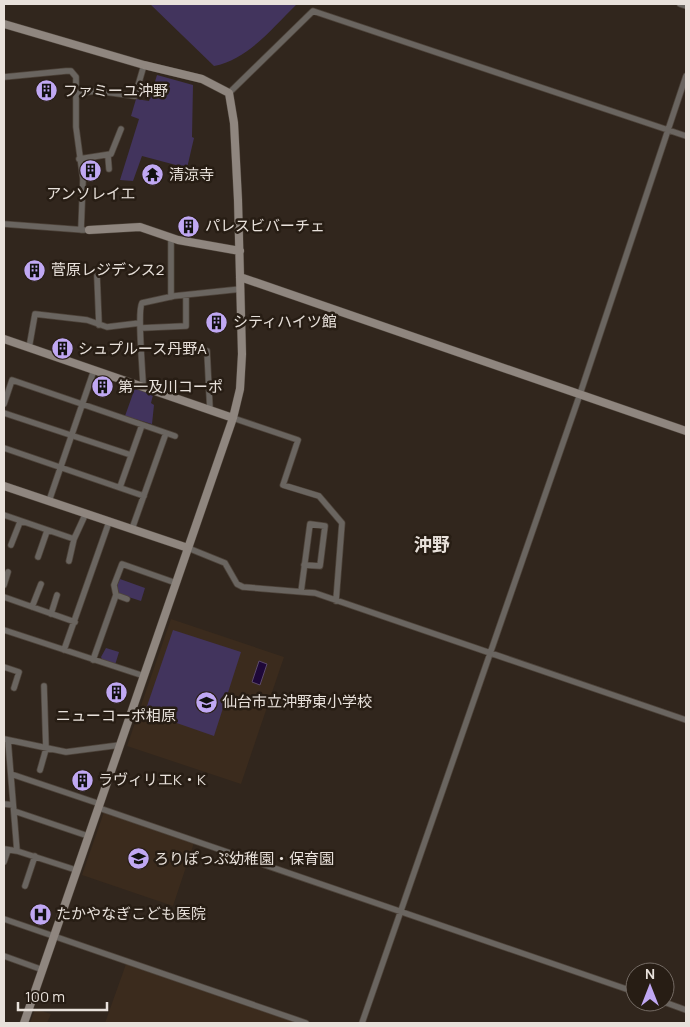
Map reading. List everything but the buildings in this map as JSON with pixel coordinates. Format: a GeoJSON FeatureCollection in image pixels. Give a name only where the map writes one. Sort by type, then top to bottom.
{"type":"FeatureCollection","features":[{"type":"Feature","properties":{"kind":"street"},"geometry":{"type":"LineString","coordinates":[[680,4],[686,6]]}},
{"type":"Feature","properties":{"kind":"street"},"geometry":{"type":"LineString","coordinates":[[229,93],[313,12],[686,136]]}},
{"type":"Feature","properties":{"kind":"street"},"geometry":{"type":"LineString","coordinates":[[4,24],[144,66],[202,80],[229,93]]}},
{"type":"Feature","properties":{"kind":"street"},"geometry":{"type":"LineString","coordinates":[[77,93],[97,91],[135,96],[144,66]]}},
{"type":"Feature","properties":{"kind":"street"},"geometry":{"type":"LineString","coordinates":[[4,77],[71,71],[76,76],[76,127],[83,179],[85,230]]}},
{"type":"Feature","properties":{"kind":"street"},"geometry":{"type":"LineString","coordinates":[[362,1023],[580,394],[686,76]]}},
{"type":"Feature","properties":{"kind":"street"},"geometry":{"type":"LineString","coordinates":[[24,1023],[233,418],[242,372],[241,289],[234,123],[229,93]]}},
{"type":"Feature","properties":{"kind":"street"},"geometry":{"type":"LineString","coordinates":[[79,159],[108,156],[111,154],[121,129]]}},
{"type":"Feature","properties":{"kind":"street"},"geometry":{"type":"LineString","coordinates":[[108,156],[109,169]]}},
{"type":"Feature","properties":{"kind":"street"},"geometry":{"type":"LineString","coordinates":[[4,224],[45,225],[85,230],[140,227],[178,240],[240,251]]}},
{"type":"Feature","properties":{"kind":"street"},"geometry":{"type":"LineString","coordinates":[[171,237],[171,296]]}},
{"type":"Feature","properties":{"kind":"street"},"geometry":{"type":"LineString","coordinates":[[97,276],[99,325]]}},
{"type":"Feature","properties":{"kind":"street"},"geometry":{"type":"LineString","coordinates":[[240,277],[686,431]]}},
{"type":"Feature","properties":{"kind":"street"},"geometry":{"type":"LineString","coordinates":[[143,386],[140,306],[142,304],[171,296],[241,289]]}},
{"type":"Feature","properties":{"kind":"street"},"geometry":{"type":"LineString","coordinates":[[29,348],[35,314],[87,320],[110,328],[186,326],[186,296]]}},
{"type":"Feature","properties":{"kind":"street"},"geometry":{"type":"LineString","coordinates":[[4,339],[298,440],[283,485],[319,496],[342,523],[336,601]]}},
{"type":"Feature","properties":{"kind":"street"},"geometry":{"type":"LineString","coordinates":[[207,351],[210,410]]}},
{"type":"Feature","properties":{"kind":"street"},"geometry":{"type":"LineString","coordinates":[[49,501],[73,436],[94,370]]}},
{"type":"Feature","properties":{"kind":"street"},"geometry":{"type":"LineString","coordinates":[[4,404],[12,380],[175,436]]}},
{"type":"Feature","properties":{"kind":"street"},"geometry":{"type":"LineString","coordinates":[[4,413],[131,456]]}},
{"type":"Feature","properties":{"kind":"street"},"geometry":{"type":"LineString","coordinates":[[120,487],[142,425]]}},
{"type":"Feature","properties":{"kind":"street"},"geometry":{"type":"LineString","coordinates":[[132,529],[166,433]]}},
{"type":"Feature","properties":{"kind":"street"},"geometry":{"type":"LineString","coordinates":[[4,448],[144,496]]}},
{"type":"Feature","properties":{"kind":"street"},"geometry":{"type":"LineString","coordinates":[[4,486],[188,548],[225,564],[237,584],[242,588],[315,593],[686,720]]}},
{"type":"Feature","properties":{"kind":"street"},"geometry":{"type":"LineString","coordinates":[[69,561],[74,539],[86,513]]}},
{"type":"Feature","properties":{"kind":"street"},"geometry":{"type":"LineString","coordinates":[[4,516],[74,539]]}},
{"type":"Feature","properties":{"kind":"street"},"geometry":{"type":"LineString","coordinates":[[11,545],[20,522]]}},
{"type":"Feature","properties":{"kind":"street"},"geometry":{"type":"LineString","coordinates":[[64,650],[109,522]]}},
{"type":"Feature","properties":{"kind":"street"},"geometry":{"type":"LineString","coordinates":[[300,592],[304,564],[310,524],[326,526],[320,566],[304,564]]}},
{"type":"Feature","properties":{"kind":"street"},"geometry":{"type":"LineString","coordinates":[[38,557],[47,531]]}},
{"type":"Feature","properties":{"kind":"street"},"geometry":{"type":"LineString","coordinates":[[93,660],[116,595],[114,585],[122,564],[176,582]]}},
{"type":"Feature","properties":{"kind":"street"},"geometry":{"type":"LineString","coordinates":[[4,585],[8,572]]}},
{"type":"Feature","properties":{"kind":"street"},"geometry":{"type":"LineString","coordinates":[[32,607],[41,584]]}},
{"type":"Feature","properties":{"kind":"street"},"geometry":{"type":"LineString","coordinates":[[52,614],[57,595]]}},
{"type":"Feature","properties":{"kind":"street"},"geometry":{"type":"LineString","coordinates":[[116,595],[128,599]]}},
{"type":"Feature","properties":{"kind":"street"},"geometry":{"type":"LineString","coordinates":[[4,597],[75,622]]}},
{"type":"Feature","properties":{"kind":"street"},"geometry":{"type":"LineString","coordinates":[[4,630],[144,676]]}},
{"type":"Feature","properties":{"kind":"street"},"geometry":{"type":"LineString","coordinates":[[4,667],[20,672],[14,688]]}},
{"type":"Feature","properties":{"kind":"street"},"geometry":{"type":"LineString","coordinates":[[40,770],[46,749],[44,686]]}},
{"type":"Feature","properties":{"kind":"street"},"geometry":{"type":"LineString","coordinates":[[17,850],[11,774],[6,740],[66,752],[120,745]]}},
{"type":"Feature","properties":{"kind":"street"},"geometry":{"type":"LineString","coordinates":[[11,774],[625,989]]}},
{"type":"Feature","properties":{"kind":"street"},"geometry":{"type":"LineString","coordinates":[[4,804],[88,836]]}},
{"type":"Feature","properties":{"kind":"street"},"geometry":{"type":"LineString","coordinates":[[4,862],[6,850],[17,850],[76,870]]}},
{"type":"Feature","properties":{"kind":"street"},"geometry":{"type":"LineString","coordinates":[[25,886],[35,856]]}},
{"type":"Feature","properties":{"kind":"street"},"geometry":{"type":"LineString","coordinates":[[4,919],[306,1023]]}},
{"type":"Feature","properties":{"kind":"street"},"geometry":{"type":"LineString","coordinates":[[4,956],[43,970]]}},
{"type":"Feature","properties":{"kind":"shaded area"},"geometry":{"type":"Polygon","coordinates":[[[150,4],[297,4],[249,50],[238,57],[214,66],[150,4]]]}},
{"type":"Feature","properties":{"kind":"shaded area"},"geometry":{"type":"Polygon","coordinates":[[[157,75],[193,85],[192,137],[194,138],[187,168],[142,156],[133,181],[120,180],[139,119],[131,116],[136,99],[149,101],[157,75]]]}},
{"type":"Feature","properties":{"kind":"shaded area"},"geometry":{"type":"Polygon","coordinates":[[[135,388],[153,395],[151,403],[154,405],[152,424],[125,416],[135,388]]]}},
{"type":"Feature","properties":{"kind":"shaded area"},"geometry":{"type":"Polygon","coordinates":[[[120,579],[145,588],[141,601],[119,594],[117,586],[120,579]]]}},
{"type":"Feature","properties":{"kind":"shaded area","name":"仙台市立沖野東小学校"},"geometry":{"type":"Polygon","coordinates":[[[171,619],[284,657],[241,784],[127,746],[171,619]]]}},
{"type":"Feature","properties":{"kind":"shaded area"},"geometry":{"type":"Polygon","coordinates":[[[173,630],[241,652],[214,736],[145,712],[173,630]]]}},
{"type":"Feature","properties":{"kind":"shaded area"},"geometry":{"type":"Polygon","coordinates":[[[106,648],[119,652],[115,665],[103,661],[101,657],[106,648]]]}},
{"type":"Feature","properties":{"kind":"shaded area"},"geometry":{"type":"Polygon","coordinates":[[[259,661],[267,664],[260,685],[252,682],[259,661]]]}},
{"type":"Feature","properties":{"kind":"shaded area","name":"ろりぽっぷ幼稚園・保育園"},"geometry":{"type":"Polygon","coordinates":[[[104,812],[194,843],[173,906],[82,875],[104,812]]]}},
{"type":"Feature","properties":{"kind":"shaded area"},"geometry":{"type":"Polygon","coordinates":[[[126,964],[298,1023],[105,1023],[126,964]]]}},
{"type":"Feature","properties":{"kind":"shaded area"},"geometry":{"type":"Polygon","coordinates":[[[35,1009],[51,1014],[47,1023],[30,1023],[35,1009]]]}},
{"type":"Feature","properties":{"kind":"place","name":"ファミーユ沖野"},"geometry":{"type":"Point","coordinates":[47,91]}},
{"type":"Feature","properties":{"kind":"place","name":"アンソレイエ"},"geometry":{"type":"Point","coordinates":[91,171]}},
{"type":"Feature","properties":{"kind":"place","name":"清涼寺"},"geometry":{"type":"Point","coordinates":[153,175]}},
{"type":"Feature","properties":{"kind":"place","name":"パレスビバーチェ"},"geometry":{"type":"Point","coordinates":[189,226]}},
{"type":"Feature","properties":{"kind":"place","name":"菅原レジデンス2"},"geometry":{"type":"Point","coordinates":[35,270]}},
{"type":"Feature","properties":{"kind":"place","name":"シティハイツ館"},"geometry":{"type":"Point","coordinates":[217,322]}},
{"type":"Feature","properties":{"kind":"place","name":"シュプルース丹野A"},"geometry":{"type":"Point","coordinates":[62,349]}},
{"type":"Feature","properties":{"kind":"place","name":"第一及川コーポ"},"geometry":{"type":"Point","coordinates":[102,387]}},
{"type":"Feature","properties":{"kind":"place","name":"ニューコーポ相原"},"geometry":{"type":"Point","coordinates":[116,693]}},
{"type":"Feature","properties":{"kind":"place","name":"仙台市立沖野東小学校"},"geometry":{"type":"Point","coordinates":[206,702]}},
{"type":"Feature","properties":{"kind":"place","name":"ラヴィリエK・K"},"geometry":{"type":"Point","coordinates":[82,780]}},
{"type":"Feature","properties":{"kind":"place","name":"ろりぽっぷ幼稚園・保育園"},"geometry":{"type":"Point","coordinates":[138,859]}},
{"type":"Feature","properties":{"kind":"place","name":"たかやなぎこども医院"},"geometry":{"type":"Point","coordinates":[40,914]}},
{"type":"Feature","properties":{"kind":"district","name":"沖野"},"geometry":{"type":"Point","coordinates":[432,545]}}]}
